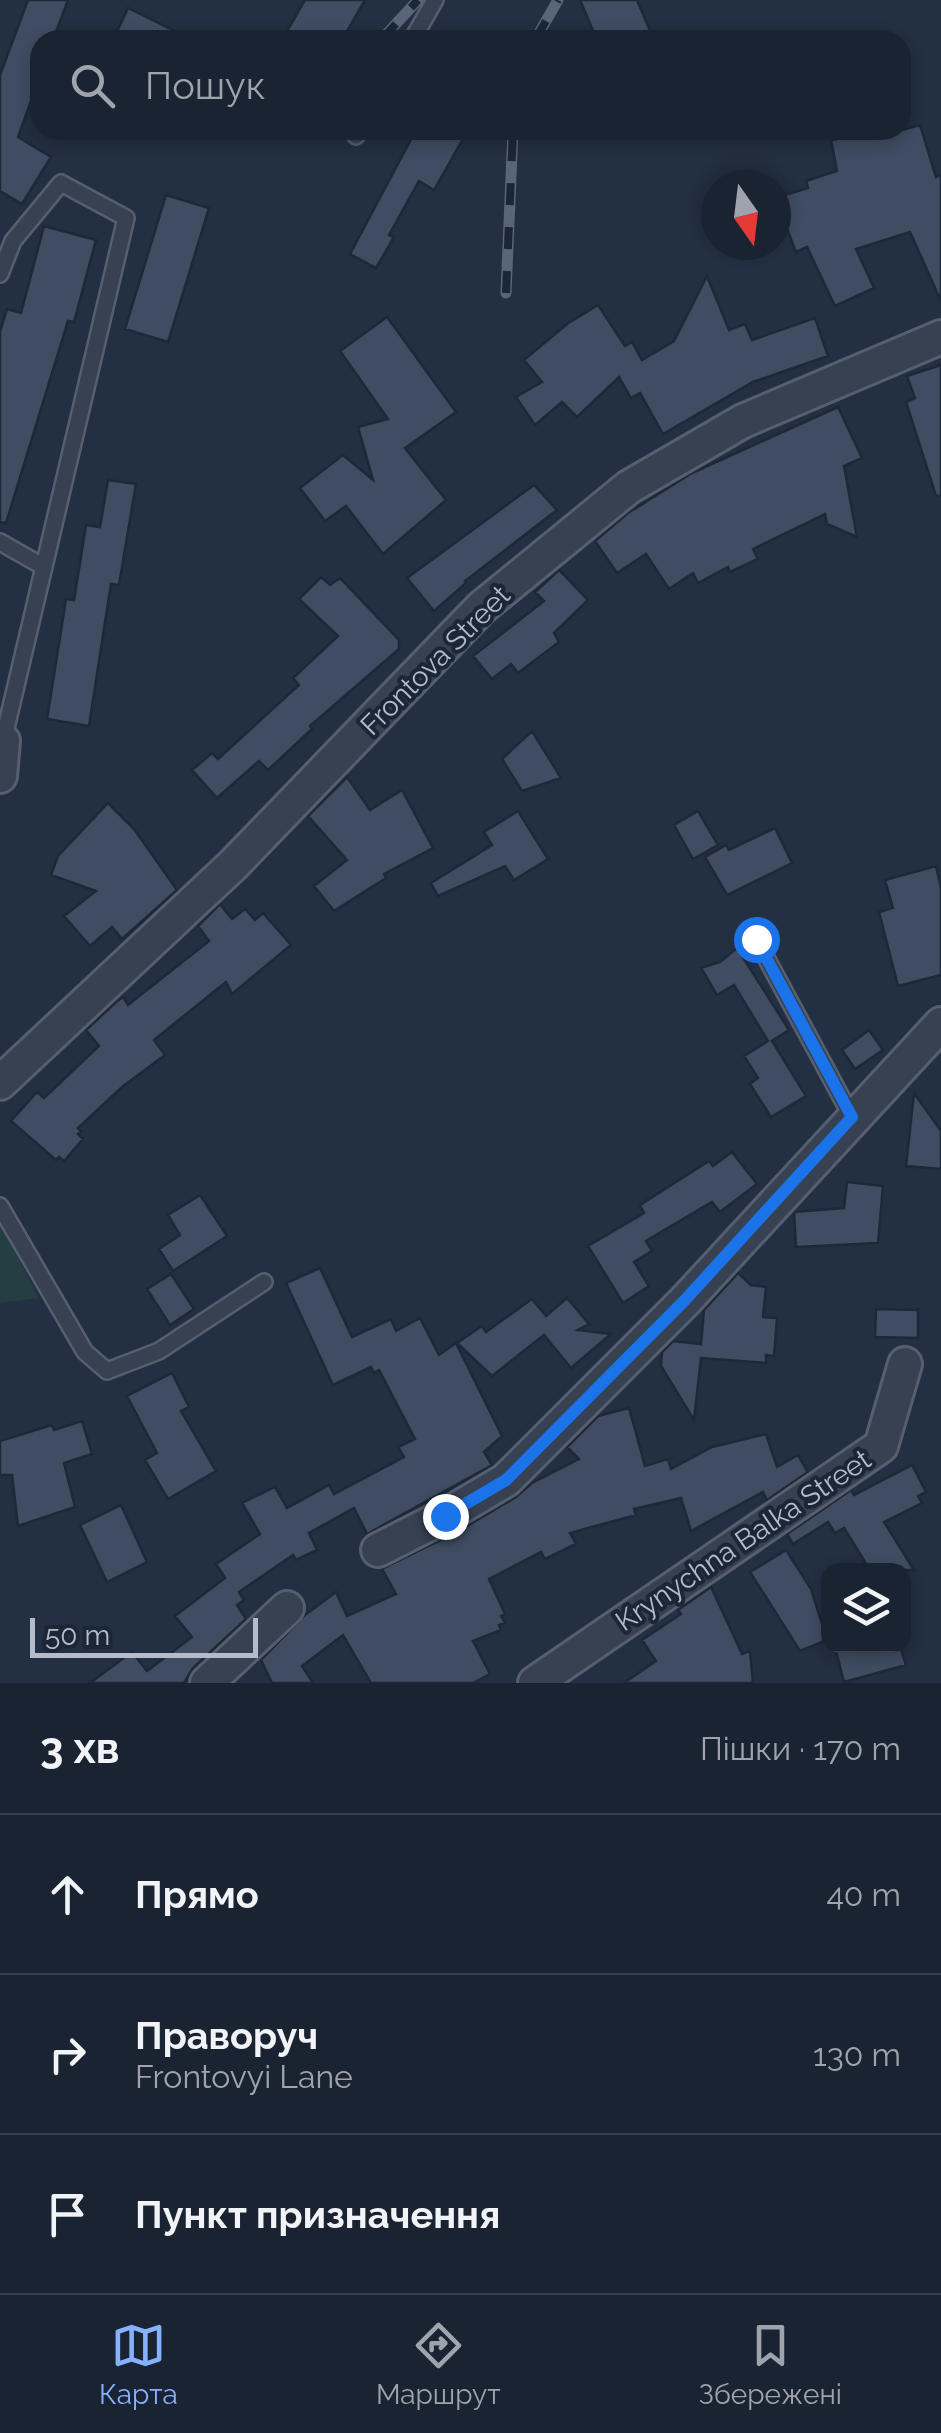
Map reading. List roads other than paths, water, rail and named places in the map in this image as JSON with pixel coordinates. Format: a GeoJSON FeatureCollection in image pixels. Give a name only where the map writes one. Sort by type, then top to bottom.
{"type":"FeatureCollection","features":[{"type":"Feature","properties":{"kind":"street","name":"Frontova Street"},"geometry":{"type":"LineString","coordinates":[[0,1083],[233,864],[481,608],[629,487],[742,420],[941,337]]}},
{"type":"Feature","properties":{"kind":"street"},"geometry":{"type":"LineString","coordinates":[[0,776],[2,739]]}},
{"type":"Feature","properties":{"kind":"street"},"geometry":{"type":"LineString","coordinates":[[378,1550],[506,1480],[685,1300],[941,1024]]}},
{"type":"Feature","properties":{"kind":"street","name":"Krynychna Balka Street"},"geometry":{"type":"LineString","coordinates":[[534,1683],[881,1446],[905,1364]]}},
{"type":"Feature","properties":{"kind":"street"},"geometry":{"type":"LineString","coordinates":[[207,1683],[288,1608]]}},
{"type":"Feature","properties":{"kind":"lane"},"geometry":{"type":"LineString","coordinates":[[418,30],[435,0]]}},
{"type":"Feature","properties":{"kind":"lane"},"geometry":{"type":"LineString","coordinates":[[0,274],[14,241],[61,182],[126,218],[2,739]]}},
{"type":"Feature","properties":{"kind":"lane"},"geometry":{"type":"LineString","coordinates":[[0,542],[44,567]]}},
{"type":"Feature","properties":{"kind":"lane"},"geometry":{"type":"LineString","coordinates":[[756,939],[852,1117]]}},
{"type":"Feature","properties":{"kind":"lane"},"geometry":{"type":"LineString","coordinates":[[0,1206],[85,1352],[108,1370],[159,1352],[264,1282]]}},
{"type":"Feature","properties":{"kind":"railway"},"geometry":{"type":"LineString","coordinates":[[390,30],[418,0]]}},
{"type":"Feature","properties":{"kind":"railway"},"geometry":{"type":"LineString","coordinates":[[541,30],[558,0]]}},
{"type":"Feature","properties":{"kind":"railway"},"geometry":{"type":"LineString","coordinates":[[506,293],[513,140]]}}]}
